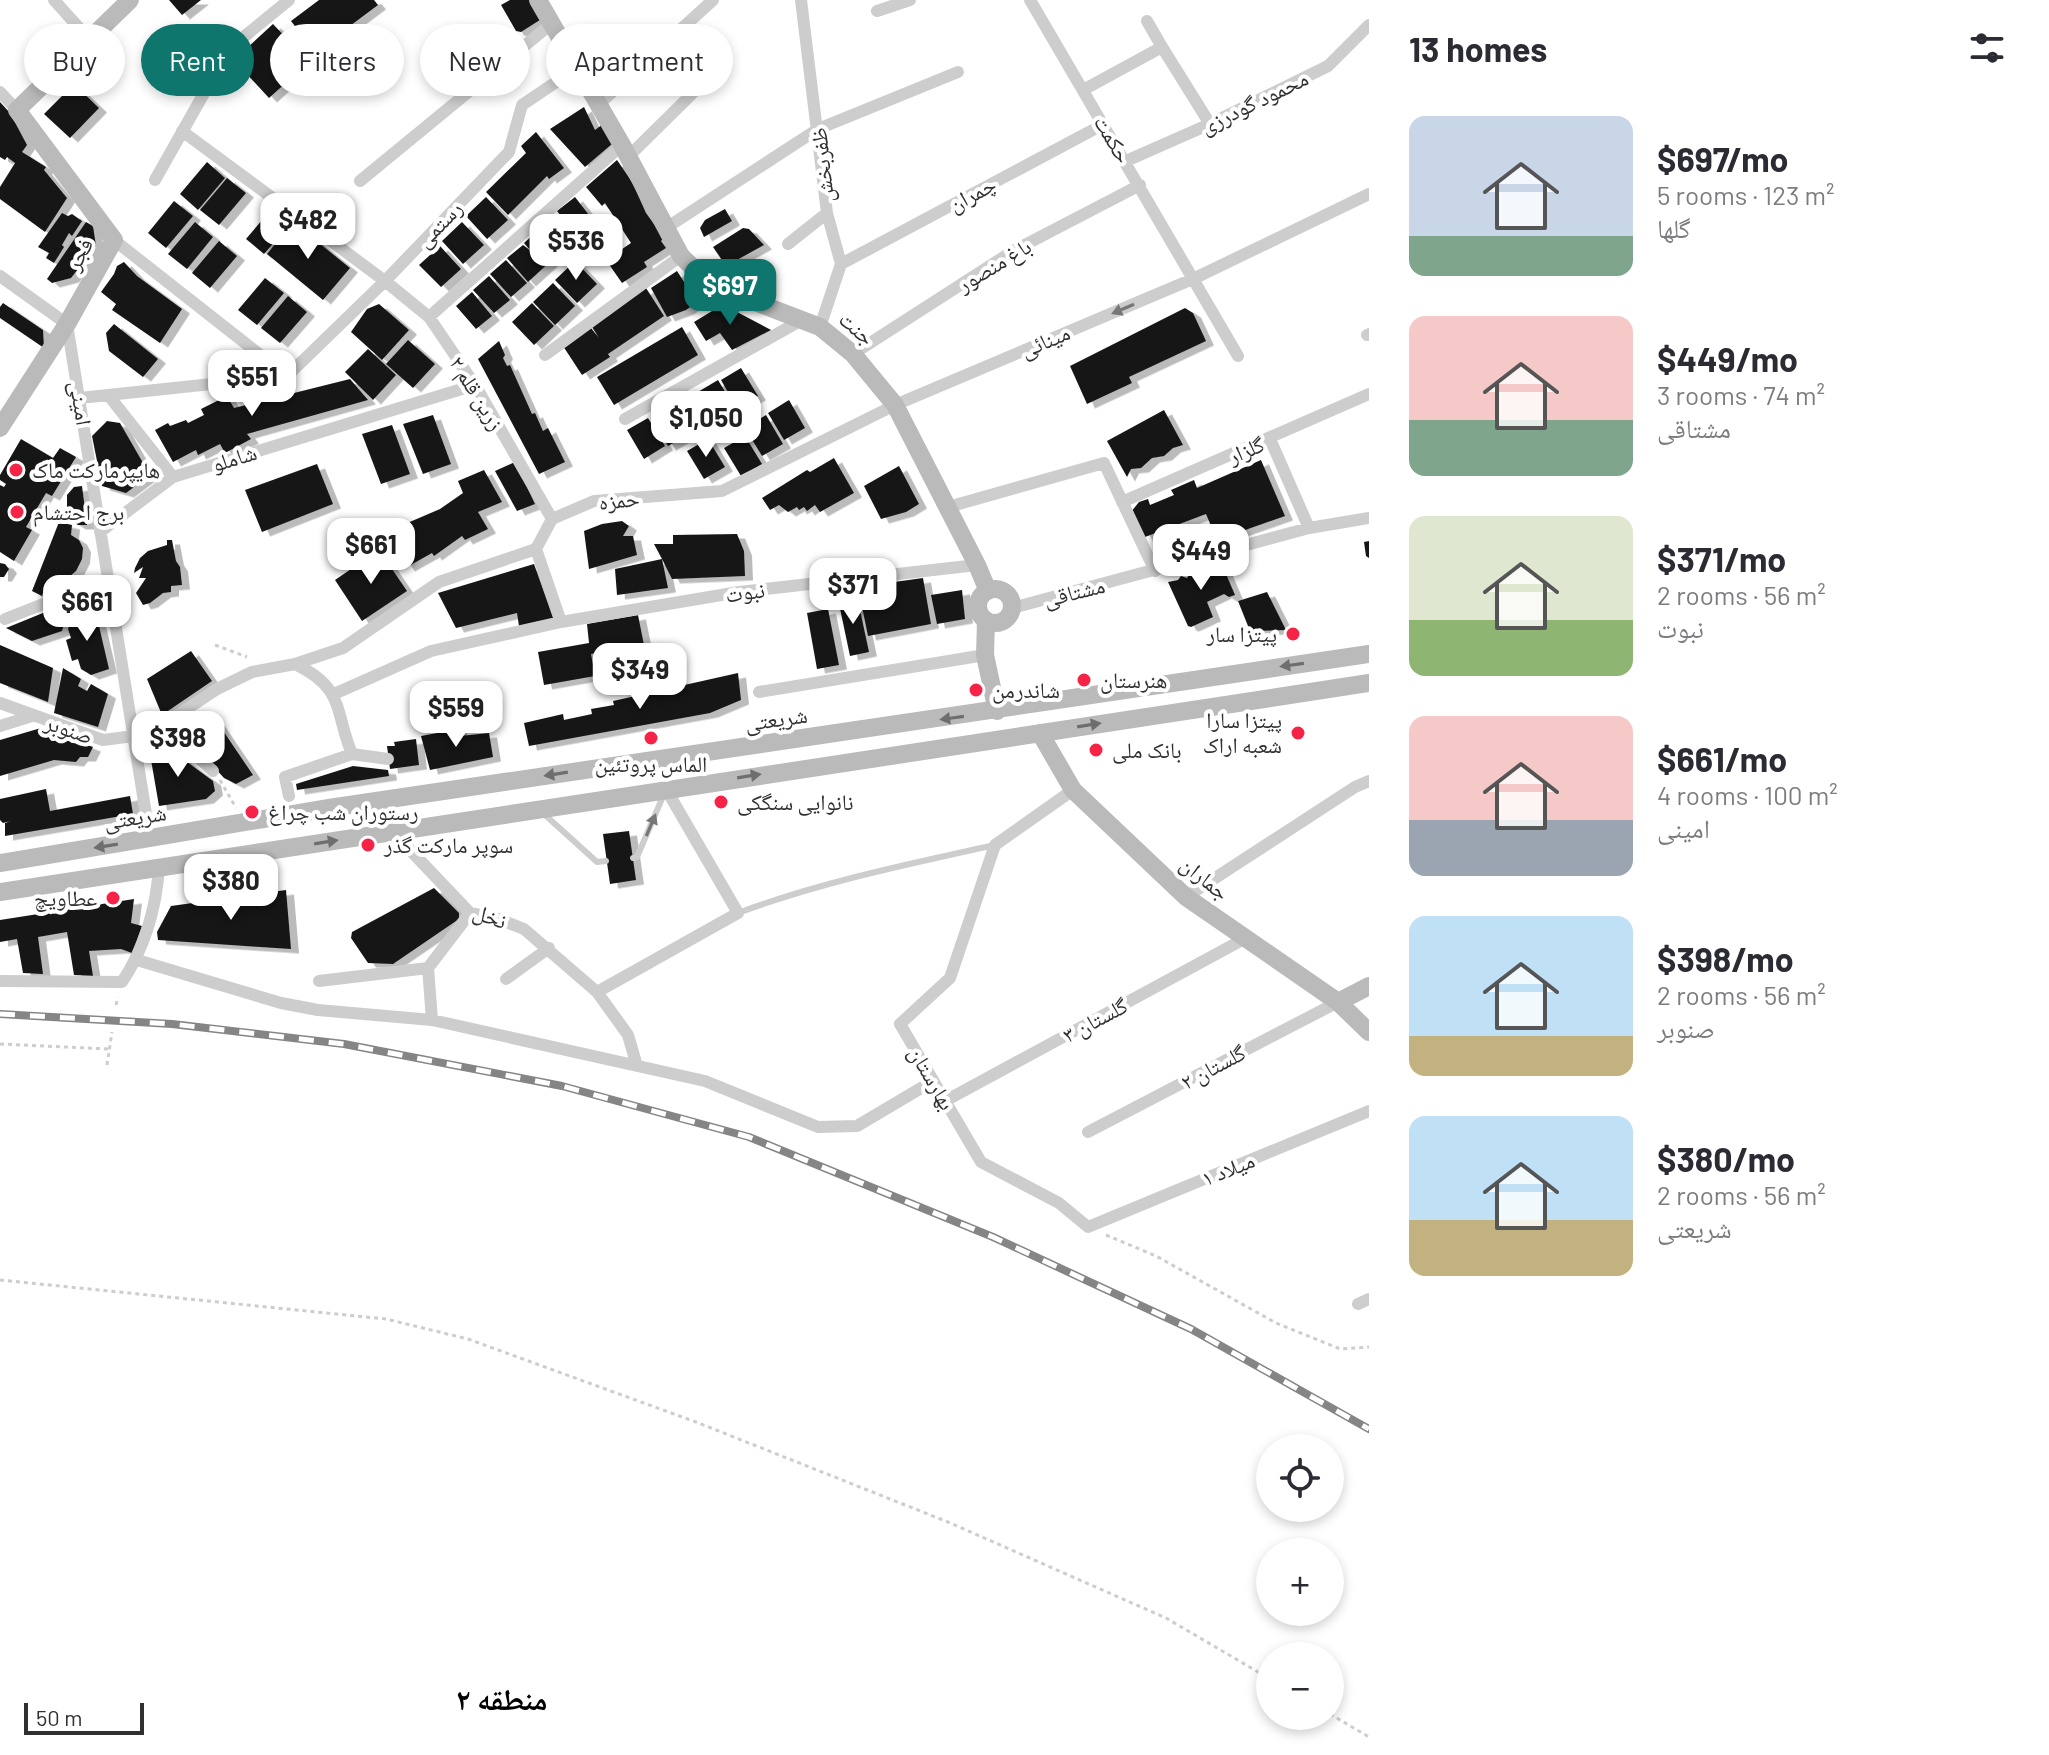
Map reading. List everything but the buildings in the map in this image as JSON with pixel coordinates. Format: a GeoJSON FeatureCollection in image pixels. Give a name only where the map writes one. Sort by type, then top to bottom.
{"type":"FeatureCollection","features":[{"type":"Feature","properties":{"kind":"main road"},"geometry":{"type":"LineString","coordinates":[[105,24],[130,0]]}},
{"type":"Feature","properties":{"kind":"main road","name":"جنت"},"geometry":{"type":"LineString","coordinates":[[541,1],[551,24]]}},
{"type":"Feature","properties":{"kind":"main road"},"geometry":{"type":"LineString","coordinates":[[17,110],[31,96]]}},
{"type":"Feature","properties":{"kind":"main road","name":"جنت"},"geometry":{"type":"LineString","coordinates":[[594,96],[681,256],[711,285],[820,327],[853,354],[895,405],[988,591]]}},
{"type":"Feature","properties":{"kind":"main road","name":"فجر"},"geometry":{"type":"LineString","coordinates":[[0,428],[67,324],[114,240],[17,110]]}},
{"type":"Feature","properties":{"kind":"main road"},"geometry":{"type":"LineString","coordinates":[[986,620],[1000,622],[1008,617],[1012,608],[1005,593],[988,591],[979,602],[980,612],[986,620],[985,655],[997,711]]}},
{"type":"Feature","properties":{"kind":"main road","name":"شریعتی"},"geometry":{"type":"LineString","coordinates":[[0,863],[627,763],[1369,654]]}},
{"type":"Feature","properties":{"kind":"main road"},"geometry":{"type":"LineString","coordinates":[[0,892],[1369,683]]}},
{"type":"Feature","properties":{"kind":"main road","name":"جماران"},"geometry":{"type":"LineString","coordinates":[[1040,733],[1073,790],[1186,897],[1338,1002],[1369,1032]]}},
{"type":"Feature","properties":{"kind":"main road"},"geometry":{"type":"LineString","coordinates":[[218,828],[213,835],[213,850],[225,859]]}},
{"type":"Feature","properties":{"kind":"main road"},"geometry":{"type":"LineString","coordinates":[[150,839],[163,851],[159,868]]}},
{"type":"Feature","properties":{"kind":"main road"},"geometry":{"type":"LineString","coordinates":[[1338,1002],[1369,986]]}},
{"type":"Feature","properties":{"kind":"street"},"geometry":{"type":"LineString","coordinates":[[54,0],[76,24]]}},
{"type":"Feature","properties":{"kind":"street"},"geometry":{"type":"LineString","coordinates":[[155,180],[229,49],[289,0]]}},
{"type":"Feature","properties":{"kind":"street"},"geometry":{"type":"LineString","coordinates":[[599,104],[713,0]]}},
{"type":"Feature","properties":{"kind":"street","name":"ظفربخش"},"geometry":{"type":"LineString","coordinates":[[801,0],[827,213],[841,264]]}},
{"type":"Feature","properties":{"kind":"street"},"geometry":{"type":"LineString","coordinates":[[877,11],[910,0]]}},
{"type":"Feature","properties":{"kind":"street","name":"حکمت"},"geometry":{"type":"LineString","coordinates":[[1030,0],[1238,356]]}},
{"type":"Feature","properties":{"kind":"street"},"geometry":{"type":"LineString","coordinates":[[1147,21],[1210,124]]}},
{"type":"Feature","properties":{"kind":"street","name":"محمود گودرزی"},"geometry":{"type":"LineString","coordinates":[[1126,161],[1328,66],[1369,25]]}},
{"type":"Feature","properties":{"kind":"street"},"geometry":{"type":"LineString","coordinates":[[360,181],[546,28]]}},
{"type":"Feature","properties":{"kind":"street"},"geometry":{"type":"LineString","coordinates":[[1083,90],[1162,47]]}},
{"type":"Feature","properties":{"kind":"street"},"geometry":{"type":"LineString","coordinates":[[666,228],[818,129],[958,72]]}},
{"type":"Feature","properties":{"kind":"street","name":"رستمی"},"geometry":{"type":"LineString","coordinates":[[287,376],[385,281],[509,152],[522,105],[546,89]]}},
{"type":"Feature","properties":{"kind":"street"},"geometry":{"type":"LineString","coordinates":[[0,92],[17,110]]}},
{"type":"Feature","properties":{"kind":"street"},"geometry":{"type":"LineString","coordinates":[[429,317],[688,96]]}},
{"type":"Feature","properties":{"kind":"street","name":"چمران"},"geometry":{"type":"LineString","coordinates":[[841,264],[1104,124]]}},
{"type":"Feature","properties":{"kind":"street","name":"زرین قلم ۲"},"geometry":{"type":"LineString","coordinates":[[182,131],[429,317],[475,385],[552,519]]}},
{"type":"Feature","properties":{"kind":"street","name":"باغ منصور"},"geometry":{"type":"LineString","coordinates":[[853,354],[1013,251],[1140,185]]}},
{"type":"Feature","properties":{"kind":"street","name":"مینائی"},"geometry":{"type":"LineString","coordinates":[[895,405],[1195,278],[1369,194]]}},
{"type":"Feature","properties":{"kind":"street"},"geometry":{"type":"LineString","coordinates":[[788,244],[827,213]]}},
{"type":"Feature","properties":{"kind":"street"},"geometry":{"type":"LineString","coordinates":[[114,240],[287,376]]}},
{"type":"Feature","properties":{"kind":"street"},"geometry":{"type":"LineString","coordinates":[[545,355],[681,256]]}},
{"type":"Feature","properties":{"kind":"street"},"geometry":{"type":"LineString","coordinates":[[820,327],[841,264]]}},
{"type":"Feature","properties":{"kind":"street"},"geometry":{"type":"LineString","coordinates":[[0,276],[67,324]]}},
{"type":"Feature","properties":{"kind":"street"},"geometry":{"type":"LineString","coordinates":[[625,419],[800,321]]}},
{"type":"Feature","properties":{"kind":"street","name":"امینی"},"geometry":{"type":"LineString","coordinates":[[67,324],[146,814]]}},
{"type":"Feature","properties":{"kind":"street"},"geometry":{"type":"LineString","coordinates":[[80,398],[287,376]]}},
{"type":"Feature","properties":{"kind":"street","name":"شاملو"},"geometry":{"type":"LineString","coordinates":[[100,532],[173,477],[475,385]]}},
{"type":"Feature","properties":{"kind":"street","name":"گلزار"},"geometry":{"type":"LineString","coordinates":[[1122,502],[1369,394]]}},
{"type":"Feature","properties":{"kind":"street"},"geometry":{"type":"LineString","coordinates":[[109,396],[173,477]]}},
{"type":"Feature","properties":{"kind":"street","name":"حمزه"},"geometry":{"type":"LineString","coordinates":[[552,519],[594,501],[722,491],[895,405]]}},
{"type":"Feature","properties":{"kind":"street"},"geometry":{"type":"LineString","coordinates":[[1270,439],[1309,528]]}},
{"type":"Feature","properties":{"kind":"street"},"geometry":{"type":"LineString","coordinates":[[948,507],[1104,463],[1155,571]]}},
{"type":"Feature","properties":{"kind":"street","name":"مشتاقی"},"geometry":{"type":"LineString","coordinates":[[1012,608],[1309,528],[1369,518]]}},
{"type":"Feature","properties":{"kind":"street"},"geometry":{"type":"LineString","coordinates":[[149,734],[217,689],[252,672],[295,664],[343,648],[439,582],[536,549],[552,519]]}},
{"type":"Feature","properties":{"kind":"street"},"geometry":{"type":"LineString","coordinates":[[536,549],[561,622]]}},
{"type":"Feature","properties":{"kind":"street","name":"نبوت"},"geometry":{"type":"LineString","coordinates":[[334,694],[431,651],[561,622],[739,592],[977,565]]}},
{"type":"Feature","properties":{"kind":"street"},"geometry":{"type":"LineString","coordinates":[[5,619],[107,579]]}},
{"type":"Feature","properties":{"kind":"street"},"geometry":{"type":"LineString","coordinates":[[759,692],[985,655]]}},
{"type":"Feature","properties":{"kind":"street"},"geometry":{"type":"LineString","coordinates":[[295,664],[311,671],[334,694],[352,754]]}},
{"type":"Feature","properties":{"kind":"street","name":"صنوبر"},"geometry":{"type":"LineString","coordinates":[[0,703],[103,740],[149,734]]}},
{"type":"Feature","properties":{"kind":"street"},"geometry":{"type":"LineString","coordinates":[[0,726],[32,716]]}},
{"type":"Feature","properties":{"kind":"street"},"geometry":{"type":"LineString","coordinates":[[149,734],[198,757],[213,771]]}},
{"type":"Feature","properties":{"kind":"street"},"geometry":{"type":"LineString","coordinates":[[289,796],[285,777],[352,754],[388,759]]}},
{"type":"Feature","properties":{"kind":"street"},"geometry":{"type":"LineString","coordinates":[[1186,897],[1355,787],[1369,781]]}},
{"type":"Feature","properties":{"kind":"street"},"geometry":{"type":"LineString","coordinates":[[597,992],[738,913],[666,789]]}},
{"type":"Feature","properties":{"kind":"street"},"geometry":{"type":"LineString","coordinates":[[995,845],[1073,790]]}},
{"type":"Feature","properties":{"kind":"street","name":"نخل"},"geometry":{"type":"LineString","coordinates":[[392,831],[470,913],[496,918],[524,929],[597,992],[628,1035],[637,1066]]}},
{"type":"Feature","properties":{"kind":"street","name":"بهارستان"},"geometry":{"type":"LineString","coordinates":[[995,845],[950,978],[900,1024],[981,1162],[1059,1203],[1088,1227]]}},
{"type":"Feature","properties":{"kind":"street"},"geometry":{"type":"LineString","coordinates":[[0,981],[122,982],[137,960],[157,893],[159,868]]}},
{"type":"Feature","properties":{"kind":"street"},"geometry":{"type":"LineString","coordinates":[[432,1020],[428,968],[470,913]]}},
{"type":"Feature","properties":{"kind":"street","name":"گلستان ۳"},"geometry":{"type":"LineString","coordinates":[[945,1101],[1244,939]]}},
{"type":"Feature","properties":{"kind":"street"},"geometry":{"type":"LineString","coordinates":[[506,979],[549,948]]}},
{"type":"Feature","properties":{"kind":"street"},"geometry":{"type":"LineString","coordinates":[[137,960],[306,1008],[432,1020],[705,1081],[818,1127],[857,1126],[933,1081]]}},
{"type":"Feature","properties":{"kind":"street"},"geometry":{"type":"LineString","coordinates":[[319,981],[428,968]]}},
{"type":"Feature","properties":{"kind":"street","name":"گلستان ۲"},"geometry":{"type":"LineString","coordinates":[[1088,1132],[1338,1002]]}},
{"type":"Feature","properties":{"kind":"street","name":"میلاد ۱"},"geometry":{"type":"LineString","coordinates":[[1088,1227],[1369,1111]]}},
{"type":"Feature","properties":{"kind":"lane"},"geometry":{"type":"LineString","coordinates":[[633,858],[637,857],[666,789]]}},
{"type":"Feature","properties":{"kind":"lane"},"geometry":{"type":"LineString","coordinates":[[539,809],[597,862],[606,861]]}},
{"type":"Feature","properties":{"kind":"lane"},"geometry":{"type":"LineString","coordinates":[[738,913],[772,900],[899,866],[995,845]]}},
{"type":"Feature","properties":{"kind":"path"},"geometry":{"type":"LineString","coordinates":[[213,771],[233,801],[241,823]]}},
{"type":"Feature","properties":{"kind":"path"},"geometry":{"type":"LineString","coordinates":[[107,1065],[112,1032]]}},
{"type":"Feature","properties":{"kind":"path"},"geometry":{"type":"LineString","coordinates":[[0,1044],[109,1049]]}},
{"type":"Feature","properties":{"kind":"path"},"geometry":{"type":"LineString","coordinates":[[1088,1227],[1156,1256],[1276,1323],[1340,1349],[1369,1347]]}},
{"type":"Feature","properties":{"kind":"path"},"geometry":{"type":"LineString","coordinates":[[0,1280],[386,1319],[468,1339],[696,1422],[948,1522],[1166,1618],[1256,1671]]}},
{"type":"Feature","properties":{"kind":"path"},"geometry":{"type":"LineString","coordinates":[[1344,1722],[1369,1737]]}},
{"type":"Feature","properties":{"kind":"railway"},"geometry":{"type":"LineString","coordinates":[[0,1014],[172,1024],[344,1044],[562,1086],[749,1137],[993,1237],[1191,1329],[1369,1429]]}},
{"type":"Feature","properties":{"kind":"place","name":"هایپرمارکت ماک"},"geometry":{"type":"Point","coordinates":[16,470]}},
{"type":"Feature","properties":{"kind":"place","name":"برج احتشام"},"geometry":{"type":"Point","coordinates":[17,512]}},
{"type":"Feature","properties":{"kind":"place","name":"پیتزا سار"},"geometry":{"type":"Point","coordinates":[1293,634]}},
{"type":"Feature","properties":{"kind":"place","name":"هنرستان"},"geometry":{"type":"Point","coordinates":[1084,680]}},
{"type":"Feature","properties":{"kind":"place","name":"شاندرمن"},"geometry":{"type":"Point","coordinates":[976,690]}},
{"type":"Feature","properties":{"kind":"place","name":"پیتزا سارا شعبه اراک"},"geometry":{"type":"Point","coordinates":[1298,733]}},
{"type":"Feature","properties":{"kind":"place","name":"الماس پروتئین"},"geometry":{"type":"Point","coordinates":[651,738]}},
{"type":"Feature","properties":{"kind":"place","name":"بانک ملی"},"geometry":{"type":"Point","coordinates":[1096,750]}},
{"type":"Feature","properties":{"kind":"place","name":"نانوایی سنگکی"},"geometry":{"type":"Point","coordinates":[721,802]}},
{"type":"Feature","properties":{"kind":"place","name":"رستوران شب چراغ"},"geometry":{"type":"Point","coordinates":[252,812]}},
{"type":"Feature","properties":{"kind":"place","name":"سوپر مارکت گذر"},"geometry":{"type":"Point","coordinates":[368,845]}},
{"type":"Feature","properties":{"kind":"place","name":"عطاویچ"},"geometry":{"type":"Point","coordinates":[113,898]}},
{"type":"Feature","properties":{"kind":"district","name":"منطقه ۲"},"geometry":{"type":"Point","coordinates":[502,1700]}}]}
